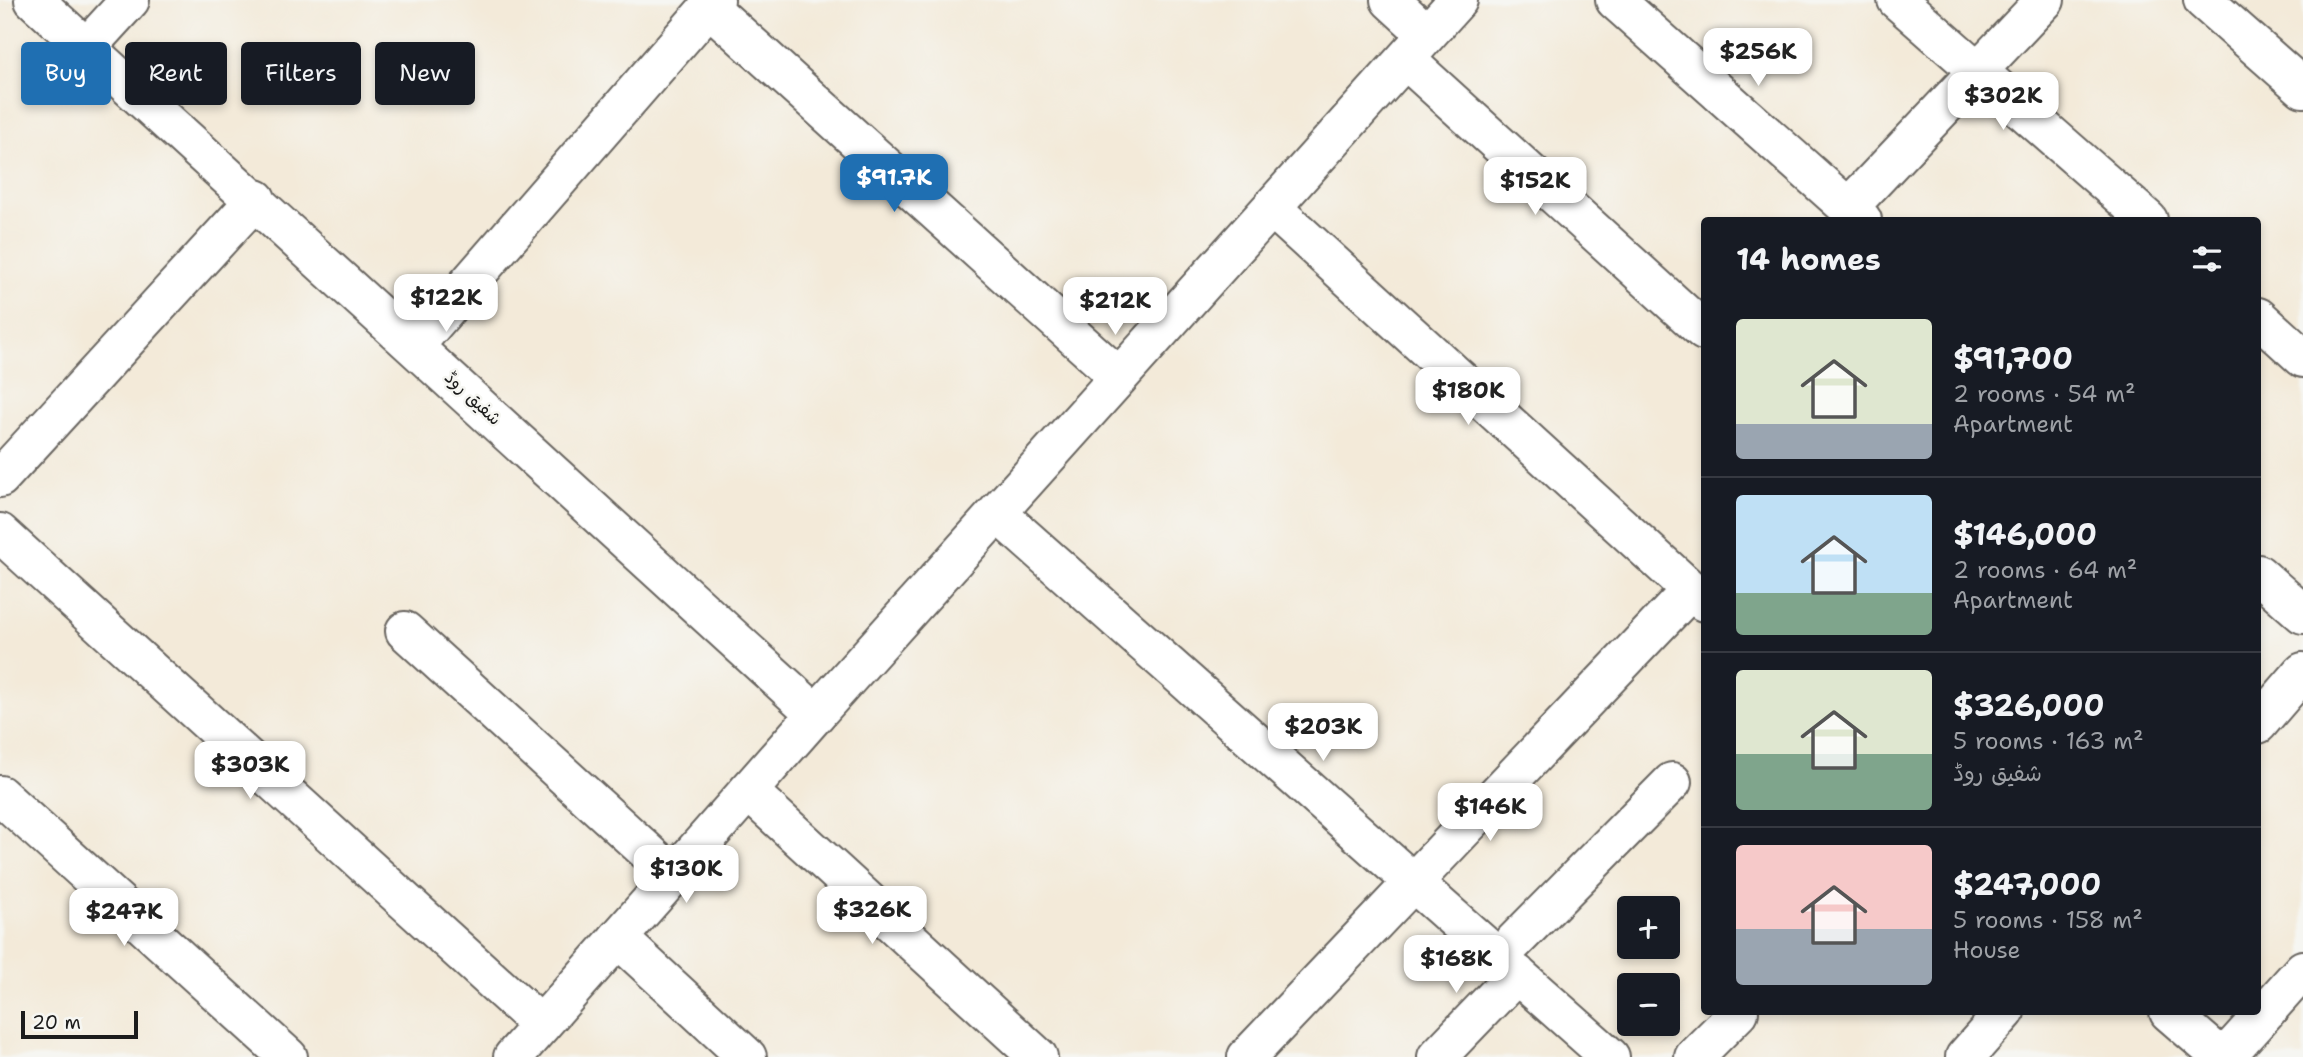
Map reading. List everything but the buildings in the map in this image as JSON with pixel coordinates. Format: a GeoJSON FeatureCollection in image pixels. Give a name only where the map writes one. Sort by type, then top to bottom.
{"type":"FeatureCollection","features":[{"type":"Feature","properties":{"kind":"street","name":"شفیق روڈ"},"geometry":{"type":"LineString","coordinates":[[34,0],[81,42]]}},
{"type":"Feature","properties":{"kind":"street"},"geometry":{"type":"LineString","coordinates":[[92,42],[130,0]]}},
{"type":"Feature","properties":{"kind":"street"},"geometry":{"type":"LineString","coordinates":[[1390,0],[1416,47],[1701,328]]}},
{"type":"Feature","properties":{"kind":"street"},"geometry":{"type":"LineString","coordinates":[[513,1057],[816,714],[1458,0]]}},
{"type":"Feature","properties":{"kind":"street"},"geometry":{"type":"LineString","coordinates":[[1615,0],[1855,214],[1978,70],[2045,0]]}},
{"type":"Feature","properties":{"kind":"street"},"geometry":{"type":"LineString","coordinates":[[1897,0],[2145,217]]}},
{"type":"Feature","properties":{"kind":"street"},"geometry":{"type":"LineString","coordinates":[[2203,0],[2303,88]]}},
{"type":"Feature","properties":{"kind":"street"},"geometry":{"type":"LineString","coordinates":[[415,345],[712,4],[1119,377]]}},
{"type":"Feature","properties":{"kind":"street","name":"شفیق روڈ"},"geometry":{"type":"LineString","coordinates":[[111,69],[816,714]]}},
{"type":"Feature","properties":{"kind":"street"},"geometry":{"type":"LineString","coordinates":[[0,478],[256,199]]}},
{"type":"Feature","properties":{"kind":"street"},"geometry":{"type":"LineString","coordinates":[[1247,1057],[1412,882],[1698,596],[1272,208]]}},
{"type":"Feature","properties":{"kind":"street"},"geometry":{"type":"LineString","coordinates":[[2261,320],[2303,358]]}},
{"type":"Feature","properties":{"kind":"street"},"geometry":{"type":"LineString","coordinates":[[997,513],[1609,1057]]}},
{"type":"Feature","properties":{"kind":"street"},"geometry":{"type":"LineString","coordinates":[[0,533],[541,1025]]}},
{"type":"Feature","properties":{"kind":"street"},"geometry":{"type":"LineString","coordinates":[[2261,577],[2303,614]]}},
{"type":"Feature","properties":{"kind":"street"},"geometry":{"type":"LineString","coordinates":[[405,631],[673,875]]}},
{"type":"Feature","properties":{"kind":"street"},"geometry":{"type":"LineString","coordinates":[[2261,721],[2303,672]]}},
{"type":"Feature","properties":{"kind":"street"},"geometry":{"type":"LineString","coordinates":[[1437,1057],[1508,966],[1672,782]]}},
{"type":"Feature","properties":{"kind":"street"},"geometry":{"type":"LineString","coordinates":[[748,791],[1038,1057]]}},
{"type":"Feature","properties":{"kind":"street"},"geometry":{"type":"LineString","coordinates":[[0,795],[288,1057]]}},
{"type":"Feature","properties":{"kind":"street"},"geometry":{"type":"LineString","coordinates":[[618,938],[747,1057]]}},
{"type":"Feature","properties":{"kind":"street"},"geometry":{"type":"LineString","coordinates":[[2173,1015],[2223,1057],[2303,970]]}},
{"type":"Feature","properties":{"kind":"street"},"geometry":{"type":"LineString","coordinates":[[1695,1057],[1736,1015]]}},
{"type":"Feature","properties":{"kind":"street"},"geometry":{"type":"LineString","coordinates":[[1965,1057],[2002,1015]]}}]}
